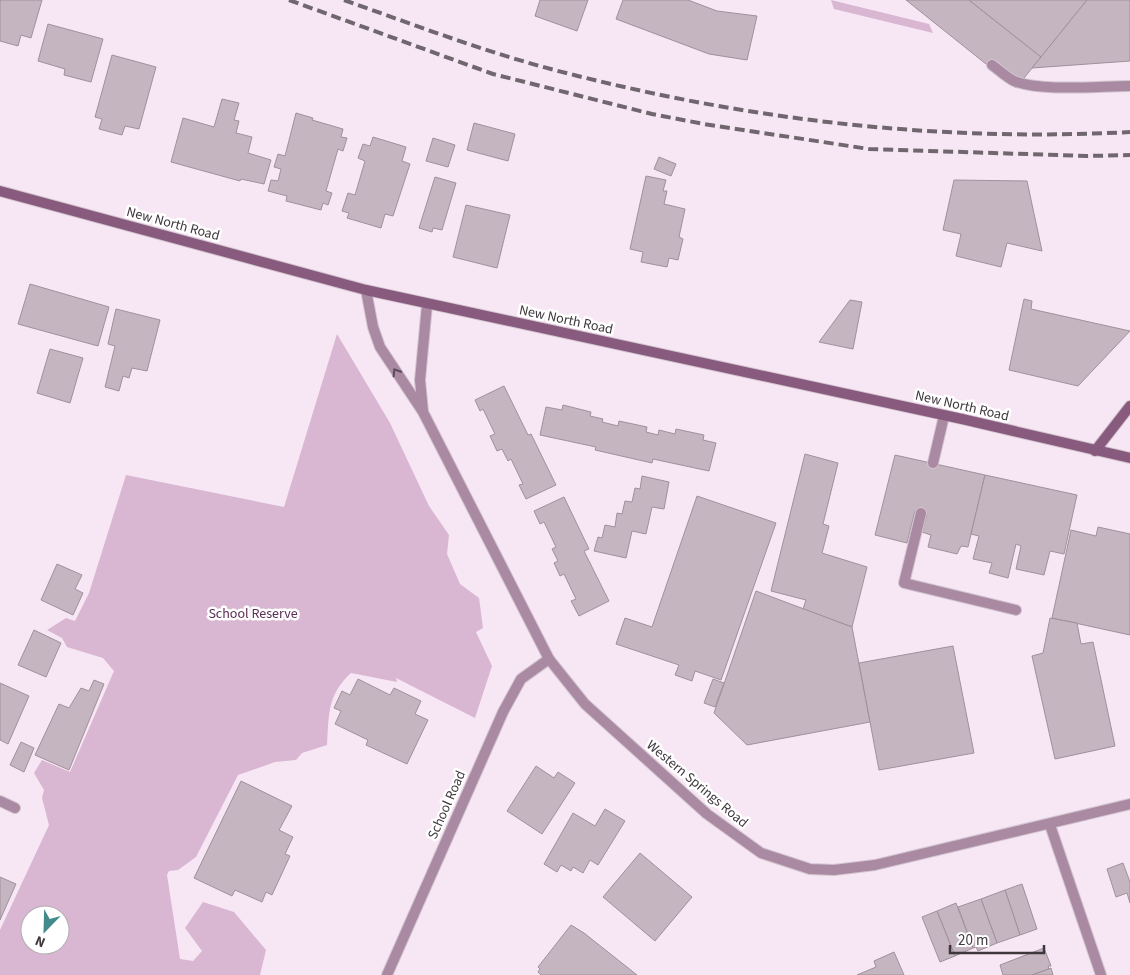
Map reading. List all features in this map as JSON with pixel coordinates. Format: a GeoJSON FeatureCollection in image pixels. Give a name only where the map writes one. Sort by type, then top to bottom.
{"type":"FeatureCollection","features":[{"type":"Feature","properties":{"kind":"main road","name":"New North Road"},"geometry":{"type":"LineString","coordinates":[[0,191],[427,305],[1130,458]]}},
{"type":"Feature","properties":{"kind":"main road"},"geometry":{"type":"LineString","coordinates":[[1095,451],[1130,406]]}},
{"type":"Feature","properties":{"kind":"street"},"geometry":{"type":"LineString","coordinates":[[992,65],[1014,80],[1028,84],[1130,86]]}},
{"type":"Feature","properties":{"kind":"street","name":"Western Springs Road"},"geometry":{"type":"LineString","coordinates":[[366,290],[373,327],[380,347],[423,412],[549,659],[585,704],[707,814],[761,853],[783,862],[818,869],[875,865],[1050,825],[1130,804]]}},
{"type":"Feature","properties":{"kind":"street","name":"Western Springs Road"},"geometry":{"type":"LineString","coordinates":[[423,412],[420,380],[427,305]]}},
{"type":"Feature","properties":{"kind":"street"},"geometry":{"type":"LineString","coordinates":[[933,463],[944,416]]}},
{"type":"Feature","properties":{"kind":"street"},"geometry":{"type":"LineString","coordinates":[[921,513],[904,583],[1016,610]]}},
{"type":"Feature","properties":{"kind":"street","name":"School Road"},"geometry":{"type":"LineString","coordinates":[[387,975],[503,712],[521,679],[549,659]]}},
{"type":"Feature","properties":{"kind":"street"},"geometry":{"type":"LineString","coordinates":[[0,800],[15,808]]}},
{"type":"Feature","properties":{"kind":"street"},"geometry":{"type":"LineString","coordinates":[[1050,825],[1101,975]]}},
{"type":"Feature","properties":{"kind":"green space"},"geometry":{"type":"Polygon","coordinates":[[[831,0],[929,24],[933,33],[834,9],[831,0]]]}},
{"type":"Feature","properties":{"kind":"green space","name":"School Reserve"},"geometry":{"type":"Polygon","coordinates":[[[337,334],[390,423],[429,506],[449,535],[447,554],[460,584],[479,598],[483,628],[476,632],[492,666],[475,718],[396,678],[397,682],[351,673],[337,689],[333,698],[329,715],[327,745],[302,753],[296,760],[275,762],[238,775],[196,857],[178,870],[169,871],[167,875],[180,959],[193,961],[202,951],[185,928],[203,902],[234,912],[266,950],[260,975],[0,975],[0,930],[49,825],[42,798],[44,790],[34,773],[42,760],[70,772],[114,671],[103,658],[67,647],[62,638],[47,630],[66,618],[75,621],[89,593],[126,475],[284,507],[337,334]]]}},
{"type":"Feature","properties":{"kind":"building"},"geometry":{"type":"Polygon","coordinates":[[[0,0],[42,0],[31,38],[21,35],[18,46],[0,41],[0,0]]]}},
{"type":"Feature","properties":{"kind":"building"},"geometry":{"type":"Polygon","coordinates":[[[540,0],[588,0],[577,31],[535,16],[540,0]]]}},
{"type":"Feature","properties":{"kind":"building"},"geometry":{"type":"Polygon","coordinates":[[[623,0],[688,0],[717,11],[757,16],[747,60],[709,54],[616,19],[623,0]]]}},
{"type":"Feature","properties":{"kind":"building"},"geometry":{"type":"Polygon","coordinates":[[[906,0],[969,0],[1041,57],[1016,88],[906,0]]]}},
{"type":"Feature","properties":{"kind":"building"},"geometry":{"type":"Polygon","coordinates":[[[969,0],[1087,0],[1041,57],[969,0]]]}},
{"type":"Feature","properties":{"kind":"building"},"geometry":{"type":"Polygon","coordinates":[[[1087,0],[1130,0],[1130,61],[1032,68],[1087,0]]]}},
{"type":"Feature","properties":{"kind":"building"},"geometry":{"type":"Polygon","coordinates":[[[48,24],[103,39],[91,82],[64,75],[65,69],[38,61],[48,24]]]}},
{"type":"Feature","properties":{"kind":"building"},"geometry":{"type":"Polygon","coordinates":[[[112,55],[156,67],[139,129],[125,126],[122,135],[99,129],[102,119],[95,117],[112,55]]]}},
{"type":"Feature","properties":{"kind":"building"},"geometry":{"type":"Polygon","coordinates":[[[222,99],[239,103],[234,120],[239,121],[236,133],[252,137],[248,153],[271,160],[264,184],[241,179],[240,181],[171,162],[183,118],[214,127],[222,99]]]}},
{"type":"Feature","properties":{"kind":"building"},"geometry":{"type":"Polygon","coordinates":[[[296,113],[343,129],[341,137],[347,138],[343,151],[338,149],[326,191],[332,193],[328,205],[323,203],[321,210],[286,201],[287,196],[268,191],[271,180],[278,181],[281,169],[274,167],[278,154],[285,156],[296,113]]]}},
{"type":"Feature","properties":{"kind":"building"},"geometry":{"type":"Polygon","coordinates":[[[474,123],[515,134],[508,161],[467,150],[474,123]]]}},
{"type":"Feature","properties":{"kind":"building"},"geometry":{"type":"Polygon","coordinates":[[[373,137],[406,147],[402,161],[410,164],[393,216],[385,214],[381,228],[347,218],[349,213],[342,211],[348,193],[355,195],[365,161],[358,158],[363,144],[370,146],[373,137]]]}},
{"type":"Feature","properties":{"kind":"building"},"geometry":{"type":"Polygon","coordinates":[[[433,138],[455,145],[448,167],[426,161],[433,138]]]}},
{"type":"Feature","properties":{"kind":"building"},"geometry":{"type":"Polygon","coordinates":[[[659,157],[676,164],[671,176],[654,169],[659,157]]]}},
{"type":"Feature","properties":{"kind":"building"},"geometry":{"type":"Polygon","coordinates":[[[646,176],[666,180],[663,191],[667,191],[664,204],[685,209],[679,237],[683,239],[678,260],[669,258],[667,267],[641,262],[643,252],[630,249],[646,176]]]}},
{"type":"Feature","properties":{"kind":"building"},"geometry":{"type":"Polygon","coordinates":[[[435,177],[456,183],[442,230],[433,228],[432,232],[419,228],[435,177]]]}},
{"type":"Feature","properties":{"kind":"building"},"geometry":{"type":"Polygon","coordinates":[[[954,180],[1027,181],[1042,251],[1007,243],[1001,267],[956,256],[961,234],[943,230],[954,180]]]}},
{"type":"Feature","properties":{"kind":"building"},"geometry":{"type":"Polygon","coordinates":[[[466,205],[510,215],[497,268],[453,257],[466,205]]]}},
{"type":"Feature","properties":{"kind":"building"},"geometry":{"type":"Polygon","coordinates":[[[30,284],[109,307],[98,346],[18,324],[30,284]]]}},
{"type":"Feature","properties":{"kind":"building"},"geometry":{"type":"Polygon","coordinates":[[[1024,299],[1032,301],[1031,309],[1130,331],[1078,386],[1009,370],[1024,299]]]}},
{"type":"Feature","properties":{"kind":"building"},"geometry":{"type":"Polygon","coordinates":[[[850,300],[862,302],[853,349],[819,342],[850,300]]]}},
{"type":"Feature","properties":{"kind":"building"},"geometry":{"type":"Polygon","coordinates":[[[116,309],[160,320],[147,371],[132,368],[129,378],[123,376],[119,391],[105,387],[115,346],[108,344],[116,309]]]}},
{"type":"Feature","properties":{"kind":"building"},"geometry":{"type":"Polygon","coordinates":[[[50,349],[83,358],[70,403],[37,393],[50,349]]]}},
{"type":"Feature","properties":{"kind":"building"},"geometry":{"type":"Polygon","coordinates":[[[504,386],[528,435],[531,434],[556,485],[526,499],[519,485],[523,484],[511,459],[508,461],[502,449],[497,451],[490,436],[495,434],[483,409],[480,411],[475,400],[504,386]]]}},
{"type":"Feature","properties":{"kind":"building"},"geometry":{"type":"Polygon","coordinates":[[[563,405],[591,412],[590,416],[603,419],[602,422],[618,426],[619,421],[647,427],[646,432],[658,435],[659,430],[675,434],[676,429],[704,435],[703,440],[716,443],[709,471],[653,459],[652,463],[595,450],[596,447],[540,435],[546,407],[562,410],[563,405]]]}},
{"type":"Feature","properties":{"kind":"building"},"geometry":{"type":"Polygon","coordinates":[[[805,454],[838,463],[823,524],[829,526],[822,553],[867,567],[852,627],[803,609],[806,600],[771,591],[805,454]]]}},
{"type":"Feature","properties":{"kind":"building"},"geometry":{"type":"Polygon","coordinates":[[[895,455],[985,475],[968,547],[961,546],[957,554],[928,547],[931,535],[922,532],[927,514],[915,511],[907,543],[875,535],[895,455]]]}},
{"type":"Feature","properties":{"kind":"building"},"geometry":{"type":"Polygon","coordinates":[[[985,475],[1077,495],[1064,554],[1050,551],[1044,575],[1016,569],[1021,546],[1016,544],[1008,578],[989,573],[992,563],[973,559],[979,536],[971,534],[985,475]]]}},
{"type":"Feature","properties":{"kind":"building"},"geometry":{"type":"Polygon","coordinates":[[[642,476],[669,482],[664,509],[652,507],[646,534],[632,531],[626,558],[594,551],[598,537],[602,538],[605,525],[615,527],[617,513],[622,514],[625,501],[632,502],[635,488],[640,489],[642,476]]]}},
{"type":"Feature","properties":{"kind":"building"},"geometry":{"type":"Polygon","coordinates":[[[697,496],[776,523],[721,680],[695,671],[692,681],[675,675],[679,665],[616,644],[625,618],[652,627],[697,496]]]}},
{"type":"Feature","properties":{"kind":"building"},"geometry":{"type":"Polygon","coordinates":[[[564,497],[589,549],[584,551],[609,601],[579,616],[571,601],[576,599],[564,574],[560,576],[554,563],[558,561],[552,549],[556,547],[544,522],[540,524],[534,511],[564,497]]]}},
{"type":"Feature","properties":{"kind":"building"},"geometry":{"type":"Polygon","coordinates":[[[1098,527],[1130,534],[1130,635],[1052,618],[1071,530],[1096,536],[1098,527]]]}},
{"type":"Feature","properties":{"kind":"building"},"geometry":{"type":"Polygon","coordinates":[[[57,564],[82,575],[75,589],[83,593],[73,615],[41,600],[57,564]]]}},
{"type":"Feature","properties":{"kind":"building"},"geometry":{"type":"Polygon","coordinates":[[[756,591],[852,627],[870,722],[747,745],[714,713],[756,591]]]}},
{"type":"Feature","properties":{"kind":"building"},"geometry":{"type":"Polygon","coordinates":[[[1050,618],[1077,623],[1081,644],[1093,642],[1115,746],[1055,759],[1032,656],[1043,653],[1050,618]]]}},
{"type":"Feature","properties":{"kind":"building"},"geometry":{"type":"Polygon","coordinates":[[[34,630],[61,643],[46,677],[18,665],[34,630]]]}},
{"type":"Feature","properties":{"kind":"building"},"geometry":{"type":"Polygon","coordinates":[[[953,646],[974,753],[879,770],[859,663],[953,646]]]}},
{"type":"Feature","properties":{"kind":"building"},"geometry":{"type":"Polygon","coordinates":[[[358,679],[390,695],[394,688],[421,701],[415,714],[428,720],[407,764],[366,745],[368,740],[335,724],[341,711],[334,708],[342,691],[350,695],[358,679]]]}},
{"type":"Feature","properties":{"kind":"building"},"geometry":{"type":"Polygon","coordinates":[[[713,679],[724,683],[715,707],[704,703],[713,679]]]}},
{"type":"Feature","properties":{"kind":"building"},"geometry":{"type":"Polygon","coordinates":[[[94,680],[104,684],[69,770],[35,755],[59,704],[69,708],[81,688],[89,691],[94,680]]]}},
{"type":"Feature","properties":{"kind":"building"},"geometry":{"type":"Polygon","coordinates":[[[0,683],[29,696],[8,744],[0,740],[0,683]]]}},
{"type":"Feature","properties":{"kind":"building"},"geometry":{"type":"Polygon","coordinates":[[[21,742],[34,748],[24,772],[10,765],[21,742]]]}},
{"type":"Feature","properties":{"kind":"building"},"geometry":{"type":"Polygon","coordinates":[[[536,766],[554,778],[558,772],[575,783],[542,834],[507,811],[536,766]]]}},
{"type":"Feature","properties":{"kind":"building"},"geometry":{"type":"Polygon","coordinates":[[[241,781],[292,806],[279,830],[293,837],[285,854],[290,856],[272,895],[266,892],[262,902],[235,890],[232,896],[194,878],[241,781]]]}},
{"type":"Feature","properties":{"kind":"building"},"geometry":{"type":"Polygon","coordinates":[[[605,809],[625,821],[598,865],[590,860],[583,873],[573,867],[571,871],[561,865],[557,872],[544,864],[573,813],[595,826],[605,809]]]}},
{"type":"Feature","properties":{"kind":"building"},"geometry":{"type":"Polygon","coordinates":[[[640,853],[692,897],[655,941],[603,897],[640,853]]]}},
{"type":"Feature","properties":{"kind":"building"},"geometry":{"type":"Polygon","coordinates":[[[1123,863],[1130,882],[1130,903],[1127,893],[1116,897],[1107,869],[1123,863]]]}},
{"type":"Feature","properties":{"kind":"building"},"geometry":{"type":"Polygon","coordinates":[[[0,877],[16,884],[0,920],[0,877]]]}},
{"type":"Feature","properties":{"kind":"building"},"geometry":{"type":"Polygon","coordinates":[[[1022,884],[1037,929],[1020,935],[1005,890],[1022,884]]]}},
{"type":"Feature","properties":{"kind":"building"},"geometry":{"type":"Polygon","coordinates":[[[1005,890],[1020,935],[997,943],[981,899],[1005,890]]]}},
{"type":"Feature","properties":{"kind":"building"},"geometry":{"type":"Polygon","coordinates":[[[981,899],[997,943],[978,951],[976,947],[973,948],[958,907],[981,899]]]}},
{"type":"Feature","properties":{"kind":"building"},"geometry":{"type":"Polygon","coordinates":[[[956,903],[973,948],[955,956],[937,911],[956,903]]]}},
{"type":"Feature","properties":{"kind":"building"},"geometry":{"type":"Polygon","coordinates":[[[937,911],[955,956],[940,962],[922,917],[937,911]]]}},
{"type":"Feature","properties":{"kind":"building"},"geometry":{"type":"Polygon","coordinates":[[[571,925],[637,975],[541,975],[538,972],[540,969],[538,967],[571,925]]]}},
{"type":"Feature","properties":{"kind":"building"},"geometry":{"type":"Polygon","coordinates":[[[1044,948],[1051,966],[1048,966],[1049,969],[1032,975],[1003,975],[1000,965],[1044,948]]]}},
{"type":"Feature","properties":{"kind":"building"},"geometry":{"type":"Polygon","coordinates":[[[894,952],[904,975],[857,975],[876,967],[874,961],[894,952]]]}},
{"type":"Feature","properties":{"kind":"building"},"geometry":{"type":"Polygon","coordinates":[[[1051,968],[1053,975],[1032,975],[1049,969],[1051,968]]]}},
{"type":"Feature","properties":{"kind":"railway"},"geometry":{"type":"LineString","coordinates":[[289,0],[493,74],[652,114],[704,124],[869,149],[1087,156],[1130,155]]}},
{"type":"Feature","properties":{"kind":"railway"},"geometry":{"type":"LineString","coordinates":[[344,0],[516,59],[574,75],[711,105],[781,116],[920,130],[990,134],[1130,132]]}}]}
